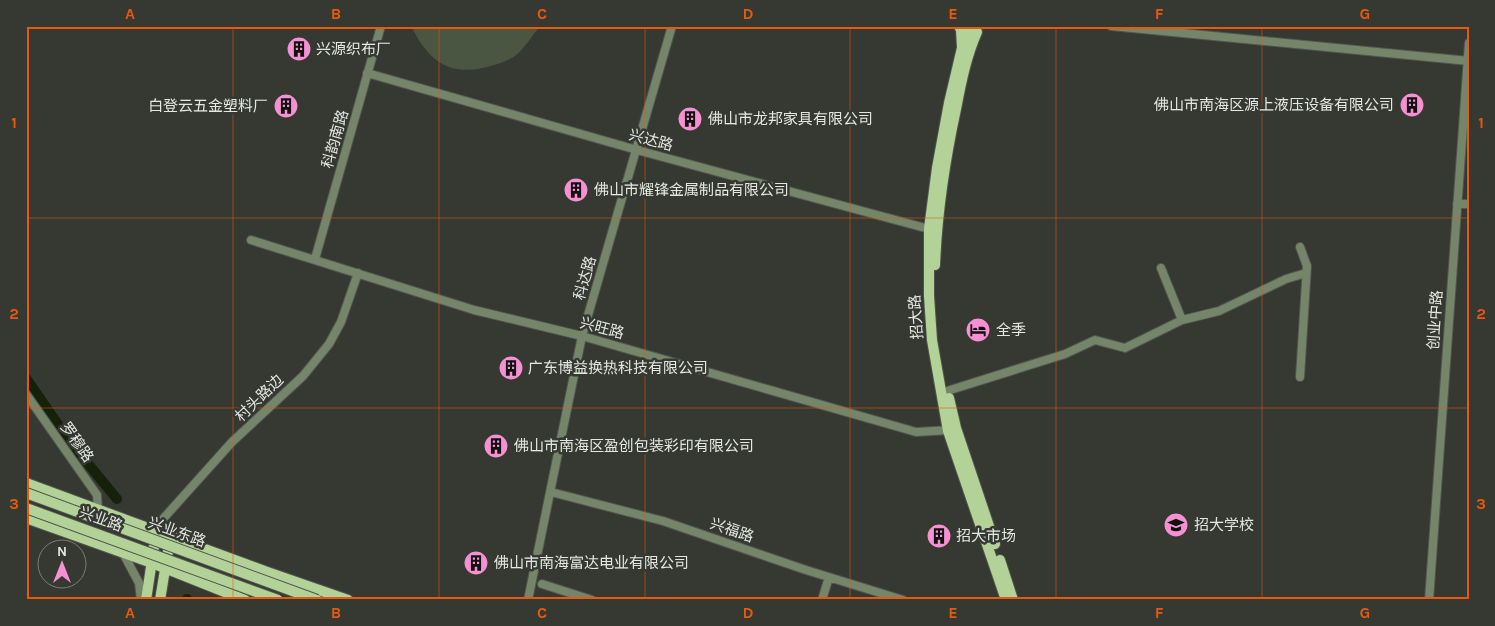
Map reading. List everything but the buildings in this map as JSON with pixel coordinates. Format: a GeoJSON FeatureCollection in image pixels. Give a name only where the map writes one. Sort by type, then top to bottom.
{"type":"FeatureCollection","features":[{"type":"Feature","properties":{"kind":"main road"},"geometry":{"type":"LineString","coordinates":[[959,26],[962,48]]}},
{"type":"Feature","properties":{"kind":"main road","name":"招大路"},"geometry":{"type":"LineString","coordinates":[[972,26],[962,48],[947,112],[932,231],[929,296],[932,340],[952,430],[1006,600]]}},
{"type":"Feature","properties":{"kind":"main road","name":"招大路"},"geometry":{"type":"LineString","coordinates":[[979,26],[965,66],[932,231],[935,285],[939,343],[952,430],[1013,600]]}},
{"type":"Feature","properties":{"kind":"main road"},"geometry":{"type":"LineString","coordinates":[[26,483],[348,600]]}},
{"type":"Feature","properties":{"kind":"main road","name":"兴业东路"},"geometry":{"type":"LineString","coordinates":[[26,493],[317,600]]}},
{"type":"Feature","properties":{"kind":"main road","name":"兴业路"},"geometry":{"type":"LineString","coordinates":[[26,508],[278,600]]}},
{"type":"Feature","properties":{"kind":"main road"},"geometry":{"type":"LineString","coordinates":[[26,518],[152,563],[245,600]]}},
{"type":"Feature","properties":{"kind":"main road"},"geometry":{"type":"LineString","coordinates":[[146,600],[157,530]]}},
{"type":"Feature","properties":{"kind":"main road"},"geometry":{"type":"LineString","coordinates":[[160,600],[171,536]]}},
{"type":"Feature","properties":{"kind":"street","name":"科韵南路"},"geometry":{"type":"LineString","coordinates":[[315,259],[381,26]]}},
{"type":"Feature","properties":{"kind":"street","name":"科达路"},"geometry":{"type":"LineString","coordinates":[[528,600],[582,336],[672,26]]}},
{"type":"Feature","properties":{"kind":"street"},"geometry":{"type":"LineString","coordinates":[[1111,26],[1468,61]]}},
{"type":"Feature","properties":{"kind":"street","name":"创业中路"},"geometry":{"type":"LineString","coordinates":[[1429,600],[1469,43]]}},
{"type":"Feature","properties":{"kind":"street","name":"兴达路"},"geometry":{"type":"LineString","coordinates":[[368,73],[637,150],[932,231]]}},
{"type":"Feature","properties":{"kind":"street"},"geometry":{"type":"LineString","coordinates":[[1457,204],[1469,204]]}},
{"type":"Feature","properties":{"kind":"street","name":"兴旺路"},"geometry":{"type":"LineString","coordinates":[[251,240],[474,310],[582,336],[916,432],[952,430]]}},
{"type":"Feature","properties":{"kind":"street"},"geometry":{"type":"LineString","coordinates":[[1300,247],[1307,266],[1300,377]]}},
{"type":"Feature","properties":{"kind":"street"},"geometry":{"type":"LineString","coordinates":[[1161,268],[1182,320]]}},
{"type":"Feature","properties":{"kind":"street","name":"村头路边"},"geometry":{"type":"LineString","coordinates":[[157,530],[162,520],[232,442],[303,376],[329,344],[341,322],[358,273]]}},
{"type":"Feature","properties":{"kind":"street"},"geometry":{"type":"LineString","coordinates":[[947,390],[1065,354],[1095,340],[1125,348],[1182,320],[1219,311],[1259,294],[1286,279],[1306,273]]}},
{"type":"Feature","properties":{"kind":"street","name":"罗穆路"},"geometry":{"type":"LineString","coordinates":[[26,394],[98,495],[98,509]]}},
{"type":"Feature","properties":{"kind":"street","name":"兴福路"},"geometry":{"type":"LineString","coordinates":[[551,492],[663,521],[903,600]]}},
{"type":"Feature","properties":{"kind":"street"},"geometry":{"type":"LineString","coordinates":[[123,553],[139,583],[141,600]]}},
{"type":"Feature","properties":{"kind":"street"},"geometry":{"type":"LineString","coordinates":[[822,600],[829,577]]}},
{"type":"Feature","properties":{"kind":"street"},"geometry":{"type":"LineString","coordinates":[[542,584],[592,600]]}},
{"type":"Feature","properties":{"kind":"green space"},"geometry":{"type":"Polygon","coordinates":[[[411,26],[540,26],[518,54],[512,58],[487,67],[461,70],[441,63],[432,57],[411,26]]]}},
{"type":"Feature","properties":{"kind":"waterway"},"geometry":{"type":"LineString","coordinates":[[26,378],[71,443],[117,499]]}},
{"type":"Feature","properties":{"kind":"place","name":"兴源织布厂"},"geometry":{"type":"Point","coordinates":[299,49]}},
{"type":"Feature","properties":{"kind":"place","name":"佛山市南海区源上液压设备有限公司"},"geometry":{"type":"Point","coordinates":[1412,105]}},
{"type":"Feature","properties":{"kind":"place","name":"白登云五金塑料厂"},"geometry":{"type":"Point","coordinates":[286,106]}},
{"type":"Feature","properties":{"kind":"place","name":"佛山市龙邦家具有限公司"},"geometry":{"type":"Point","coordinates":[690,119]}},
{"type":"Feature","properties":{"kind":"place","name":"佛山市耀锋金属制品有限公司"},"geometry":{"type":"Point","coordinates":[576,190]}},
{"type":"Feature","properties":{"kind":"place","name":"全季"},"geometry":{"type":"Point","coordinates":[978,330]}},
{"type":"Feature","properties":{"kind":"place","name":"广东博益换热科技有限公司"},"geometry":{"type":"Point","coordinates":[511,368]}},
{"type":"Feature","properties":{"kind":"place","name":"佛山市南海区盈创包装彩印有限公司"},"geometry":{"type":"Point","coordinates":[496,446]}},
{"type":"Feature","properties":{"kind":"place","name":"招大学校"},"geometry":{"type":"Point","coordinates":[1176,525]}},
{"type":"Feature","properties":{"kind":"place","name":"招大市场"},"geometry":{"type":"Point","coordinates":[939,536]}},
{"type":"Feature","properties":{"kind":"place","name":"佛山市南海富达电业有限公司"},"geometry":{"type":"Point","coordinates":[476,563]}}]}
